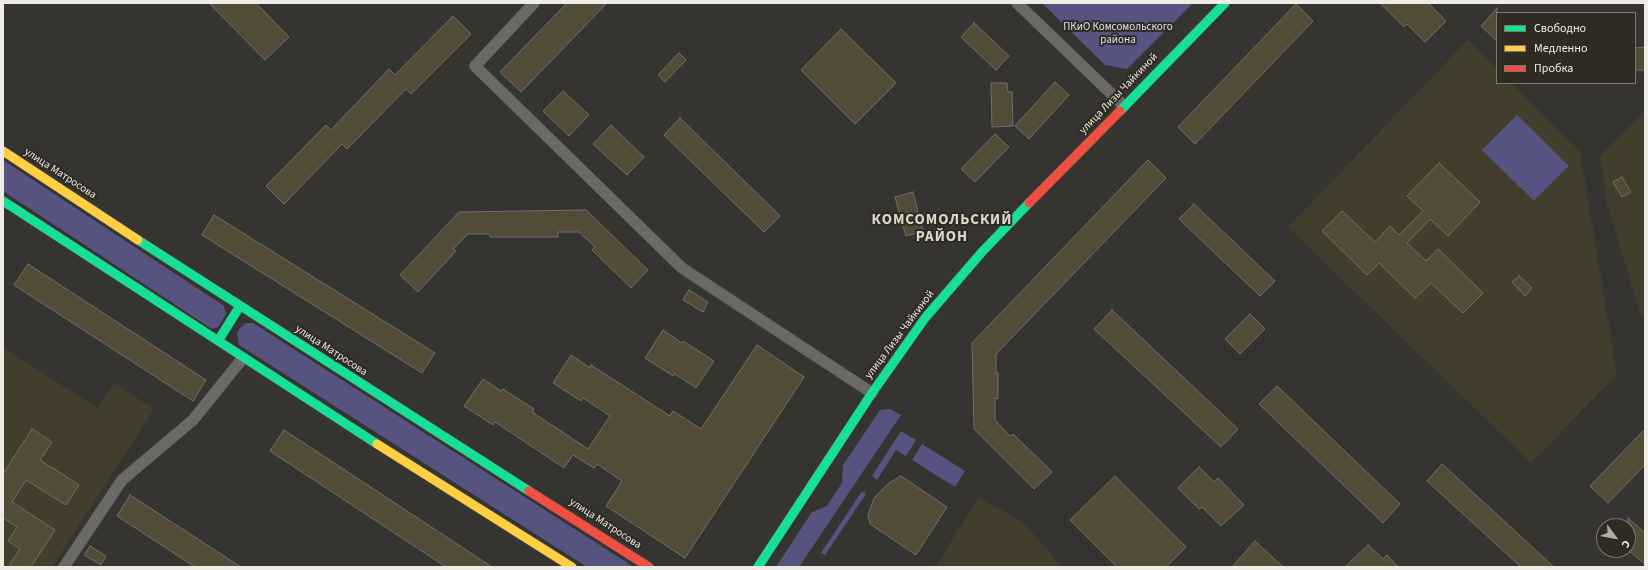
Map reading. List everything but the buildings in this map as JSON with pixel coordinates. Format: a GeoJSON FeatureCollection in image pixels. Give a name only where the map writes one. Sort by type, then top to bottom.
{"type":"FeatureCollection","features":[{"type":"Feature","properties":{"kind":"main road","name":"улица Лизы Чайкиной"},"geometry":{"type":"LineString","coordinates":[[758,567],[872,393],[925,318],[982,252],[1225,3]]}},
{"type":"Feature","properties":{"kind":"main road","name":"улица Матросова"},"geometry":{"type":"LineString","coordinates":[[3,151],[240,306],[649,567]]}},
{"type":"Feature","properties":{"kind":"main road"},"geometry":{"type":"LineString","coordinates":[[3,201],[243,358],[572,567]]}},
{"type":"Feature","properties":{"kind":"main road"},"geometry":{"type":"LineString","coordinates":[[218,341],[240,306]]}},
{"type":"Feature","properties":{"kind":"street"},"geometry":{"type":"LineString","coordinates":[[534,3],[474,66],[682,268],[872,393]]}},
{"type":"Feature","properties":{"kind":"street"},"geometry":{"type":"LineString","coordinates":[[1017,3],[1124,106]]}},
{"type":"Feature","properties":{"kind":"street"},"geometry":{"type":"LineString","coordinates":[[64,567],[122,480],[193,420],[243,358]]}},
{"type":"Feature","properties":{"kind":"shaded area"},"geometry":{"type":"Polygon","coordinates":[[[1468,40],[1496,68],[1496,84],[1512,84],[1580,151],[1617,374],[1531,463],[1288,227],[1468,40]]]}},
{"type":"Feature","properties":{"kind":"shaded area"},"geometry":{"type":"Polygon","coordinates":[[[1645,110],[1645,317],[1640,313],[1607,204],[1600,156],[1645,110]]]}},
{"type":"Feature","properties":{"kind":"shaded area"},"geometry":{"type":"Polygon","coordinates":[[[3,347],[97,408],[114,383],[154,409],[52,567],[3,567],[3,347]]]}},
{"type":"Feature","properties":{"kind":"shaded area"},"geometry":{"type":"Polygon","coordinates":[[[979,497],[1024,523],[1062,567],[930,567],[937,564],[979,497]]]}},
{"type":"Feature","properties":{"kind":"green space","name":"ПКиО Комсомольского района"},"geometry":{"type":"Polygon","coordinates":[[[1042,3],[1193,3],[1127,69],[1105,65],[1042,3]]]}},
{"type":"Feature","properties":{"kind":"green space"},"geometry":{"type":"Polygon","coordinates":[[[1517,115],[1569,166],[1534,201],[1482,150],[1517,115]]]}},
{"type":"Feature","properties":{"kind":"green space"},"geometry":{"type":"Polygon","coordinates":[[[3,160],[224,306],[226,314],[218,327],[212,329],[3,191],[3,160]]]}},
{"type":"Feature","properties":{"kind":"green space"},"geometry":{"type":"Polygon","coordinates":[[[246,323],[253,323],[634,567],[587,567],[239,345],[237,333],[246,323]]]}},
{"type":"Feature","properties":{"kind":"green space"},"geometry":{"type":"Polygon","coordinates":[[[890,409],[901,415],[799,567],[776,567],[812,512],[827,506],[842,483],[843,465],[880,410],[890,409]]]}},
{"type":"Feature","properties":{"kind":"green space"},"geometry":{"type":"Polygon","coordinates":[[[901,431],[916,440],[906,456],[896,450],[877,480],[872,476],[901,431]]]}},
{"type":"Feature","properties":{"kind":"green space"},"geometry":{"type":"Polygon","coordinates":[[[922,444],[965,471],[955,487],[912,460],[922,444]]]}},
{"type":"Feature","properties":{"kind":"green space"},"geometry":{"type":"Polygon","coordinates":[[[862,491],[866,494],[825,555],[821,553],[862,491]]]}},
{"type":"Feature","properties":{"kind":"traffic: fast"},"geometry":{"type":"LineString","coordinates":[[1120,111],[1225,3]]}},
{"type":"Feature","properties":{"kind":"traffic: fast"},"geometry":{"type":"LineString","coordinates":[[3,201],[377,444]]}},
{"type":"Feature","properties":{"kind":"traffic: fast"},"geometry":{"type":"LineString","coordinates":[[758,567],[872,393],[925,318],[982,252],[1029,203]]}},
{"type":"Feature","properties":{"kind":"traffic: fast"},"geometry":{"type":"LineString","coordinates":[[138,240],[529,491]]}},
{"type":"Feature","properties":{"kind":"traffic: fast"},"geometry":{"type":"LineString","coordinates":[[218,341],[240,306]]}},
{"type":"Feature","properties":{"kind":"traffic: slow"},"geometry":{"type":"LineString","coordinates":[[3,151],[138,240]]}},
{"type":"Feature","properties":{"kind":"traffic: slow"},"geometry":{"type":"LineString","coordinates":[[377,444],[572,567]]}},
{"type":"Feature","properties":{"kind":"traffic: jam"},"geometry":{"type":"LineString","coordinates":[[1029,203],[1120,111]]}},
{"type":"Feature","properties":{"kind":"traffic: jam"},"geometry":{"type":"LineString","coordinates":[[529,491],[649,567]]}},
{"type":"Feature","properties":{"kind":"district","name":"КОМСОМОЛЬСКИЙ РАЙОН"},"geometry":{"type":"Point","coordinates":[942,230]}}]}
